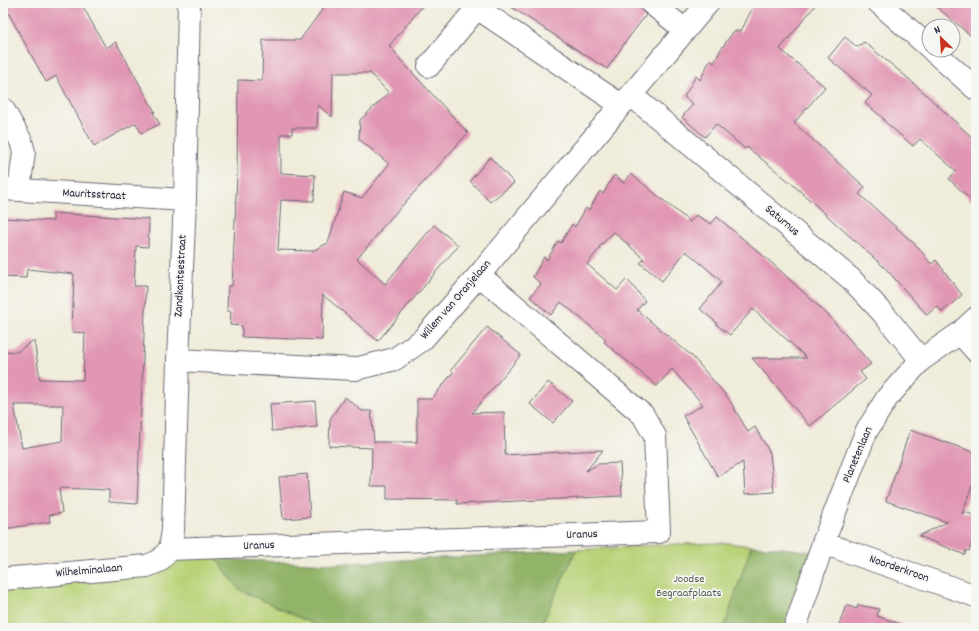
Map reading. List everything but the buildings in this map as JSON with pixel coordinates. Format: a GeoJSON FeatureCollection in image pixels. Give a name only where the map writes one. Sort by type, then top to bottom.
{"type":"FeatureCollection","features":[{"type":"Feature","properties":{"kind":"street","name":"Zandkantsestraat"},"geometry":{"type":"LineString","coordinates":[[170,549],[173,530],[185,200],[189,3]]}},
{"type":"Feature","properties":{"kind":"street"},"geometry":{"type":"LineString","coordinates":[[651,3],[685,30]]}},
{"type":"Feature","properties":{"kind":"street","name":"Willem van Oranjelaan"},"geometry":{"type":"LineString","coordinates":[[178,360],[355,369],[395,359],[422,340],[479,275],[708,3]]}},
{"type":"Feature","properties":{"kind":"street"},"geometry":{"type":"LineString","coordinates":[[879,3],[921,40]]}},
{"type":"Feature","properties":{"kind":"street"},"geometry":{"type":"LineString","coordinates":[[430,66],[478,8],[626,100]]}},
{"type":"Feature","properties":{"kind":"street"},"geometry":{"type":"LineString","coordinates":[[941,58],[976,89]]}},
{"type":"Feature","properties":{"kind":"street","name":"Saturnus"},"geometry":{"type":"LineString","coordinates":[[626,100],[851,279],[882,312],[921,360]]}},
{"type":"Feature","properties":{"kind":"street"},"geometry":{"type":"LineString","coordinates":[[3,109],[21,141],[24,152],[11,190]]}},
{"type":"Feature","properties":{"kind":"street","name":"Mauritsstraat"},"geometry":{"type":"LineString","coordinates":[[11,190],[185,200]]}},
{"type":"Feature","properties":{"kind":"street","name":"Uranus"},"geometry":{"type":"LineString","coordinates":[[170,549],[659,532],[655,436],[643,415],[479,275]]}},
{"type":"Feature","properties":{"kind":"street","name":"Planetenlaan"},"geometry":{"type":"LineString","coordinates":[[795,628],[823,543],[866,432],[887,398],[921,360],[960,333],[976,318]]}},
{"type":"Feature","properties":{"kind":"street"},"geometry":{"type":"LineString","coordinates":[[960,333],[976,351]]}},
{"type":"Feature","properties":{"kind":"street","name":"Noorderkroon"},"geometry":{"type":"LineString","coordinates":[[823,543],[976,596]]}},
{"type":"Feature","properties":{"kind":"street","name":"Wilhelminalaan"},"geometry":{"type":"LineString","coordinates":[[3,579],[147,566],[159,561],[170,549]]}},
{"type":"Feature","properties":{"kind":"green space","name":"Joodse Begraafplaats"},"geometry":{"type":"Polygon","coordinates":[[[728,543],[751,546],[724,628],[540,628],[576,550],[676,544],[728,543]]]}},
{"type":"Feature","properties":{"kind":"green space"},"geometry":{"type":"Polygon","coordinates":[[[751,546],[812,552],[785,628],[724,628],[751,546]]]}},
{"type":"Feature","properties":{"kind":"green space"},"geometry":{"type":"Polygon","coordinates":[[[576,550],[540,628],[322,628],[240,590],[213,555],[234,560],[337,564],[576,550]]]}},
{"type":"Feature","properties":{"kind":"green space"},"geometry":{"type":"Polygon","coordinates":[[[213,555],[240,590],[322,628],[72,628],[70,623],[37,628],[3,628],[3,591],[50,586],[175,556],[213,555]]]}}]}
